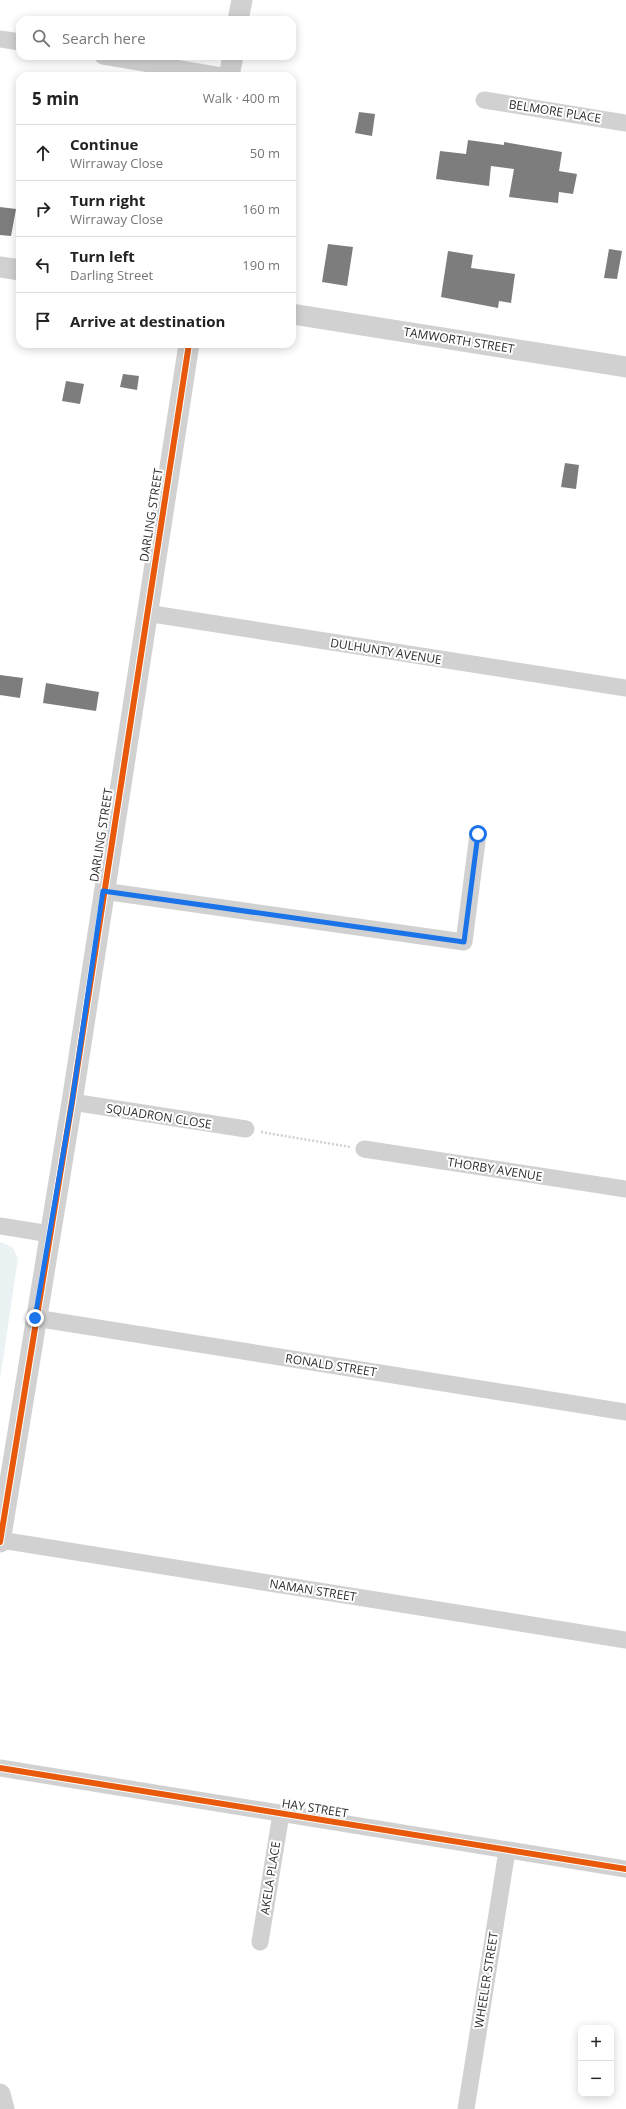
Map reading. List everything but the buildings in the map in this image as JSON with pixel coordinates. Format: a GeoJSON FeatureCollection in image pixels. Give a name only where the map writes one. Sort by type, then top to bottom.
{"type":"FeatureCollection","features":[{"type":"Feature","properties":{"kind":"street"},"geometry":{"type":"LineString","coordinates":[[239,16],[242,0]]}},
{"type":"Feature","properties":{"kind":"street"},"geometry":{"type":"LineString","coordinates":[[0,39],[16,41]]}},
{"type":"Feature","properties":{"kind":"street"},"geometry":{"type":"LineString","coordinates":[[127,60],[198,72]]}},
{"type":"Feature","properties":{"kind":"street"},"geometry":{"type":"LineString","coordinates":[[230,72],[232,60]]}},
{"type":"Feature","properties":{"kind":"street","name":"BELMORE PLACE"},"geometry":{"type":"LineString","coordinates":[[484,100],[626,122]]}},
{"type":"Feature","properties":{"kind":"street"},"geometry":{"type":"LineString","coordinates":[[0,267],[16,269]]}},
{"type":"Feature","properties":{"kind":"street","name":"TAMWORTH STREET"},"geometry":{"type":"LineString","coordinates":[[296,315],[626,367]]}},
{"type":"Feature","properties":{"kind":"street","name":"DARLING STREET"},"geometry":{"type":"LineString","coordinates":[[0,1541],[35,1318],[72,1102],[103,891],[188,348]]}},
{"type":"Feature","properties":{"kind":"street","name":"DULHUNTY AVENUE"},"geometry":{"type":"LineString","coordinates":[[146,613],[626,688]]}},
{"type":"Feature","properties":{"kind":"street"},"geometry":{"type":"LineString","coordinates":[[103,891],[464,942],[478,834]]}},
{"type":"Feature","properties":{"kind":"street","name":"SQUADRON CLOSE"},"geometry":{"type":"LineString","coordinates":[[72,1102],[246,1130]]}},
{"type":"Feature","properties":{"kind":"street","name":"THORBY AVENUE"},"geometry":{"type":"LineString","coordinates":[[364,1149],[626,1189]]}},
{"type":"Feature","properties":{"kind":"street"},"geometry":{"type":"LineString","coordinates":[[0,1226],[50,1234]]}},
{"type":"Feature","properties":{"kind":"street","name":"RONALD STREET"},"geometry":{"type":"LineString","coordinates":[[35,1318],[626,1412]]}},
{"type":"Feature","properties":{"kind":"street","name":"NAMAN STREET"},"geometry":{"type":"LineString","coordinates":[[0,1541],[626,1640]]}},
{"type":"Feature","properties":{"kind":"street","name":"HAY STREET"},"geometry":{"type":"LineString","coordinates":[[0,1768],[626,1869]]}},
{"type":"Feature","properties":{"kind":"street","name":"AKELA PLACE"},"geometry":{"type":"LineString","coordinates":[[260,1942],[281,1814]]}},
{"type":"Feature","properties":{"kind":"street","name":"WHEELER STREET"},"geometry":{"type":"LineString","coordinates":[[466,2109],[507,1851]]}},
{"type":"Feature","properties":{"kind":"street"},"geometry":{"type":"LineString","coordinates":[[0,2094],[4,2109]]}},
{"type":"Feature","properties":{"kind":"path"},"geometry":{"type":"LineString","coordinates":[[246,1130],[364,1149]]}},
{"type":"Feature","properties":{"kind":"shaded area"},"geometry":{"type":"Polygon","coordinates":[[[0,1242],[12,1247],[18,1258],[0,1380],[0,1242]]]}},
{"type":"Feature","properties":{"kind":"cycle path"},"geometry":{"type":"LineString","coordinates":[[0,1542],[72,1102],[188,348]]}},
{"type":"Feature","properties":{"kind":"cycle path"},"geometry":{"type":"LineString","coordinates":[[0,1768],[626,1869]]}},
{"type":"Feature","properties":{"kind":"route"},"geometry":{"type":"LineString","coordinates":[[35,1318],[72,1102],[103,891],[464,942],[478,834]]}}]}
